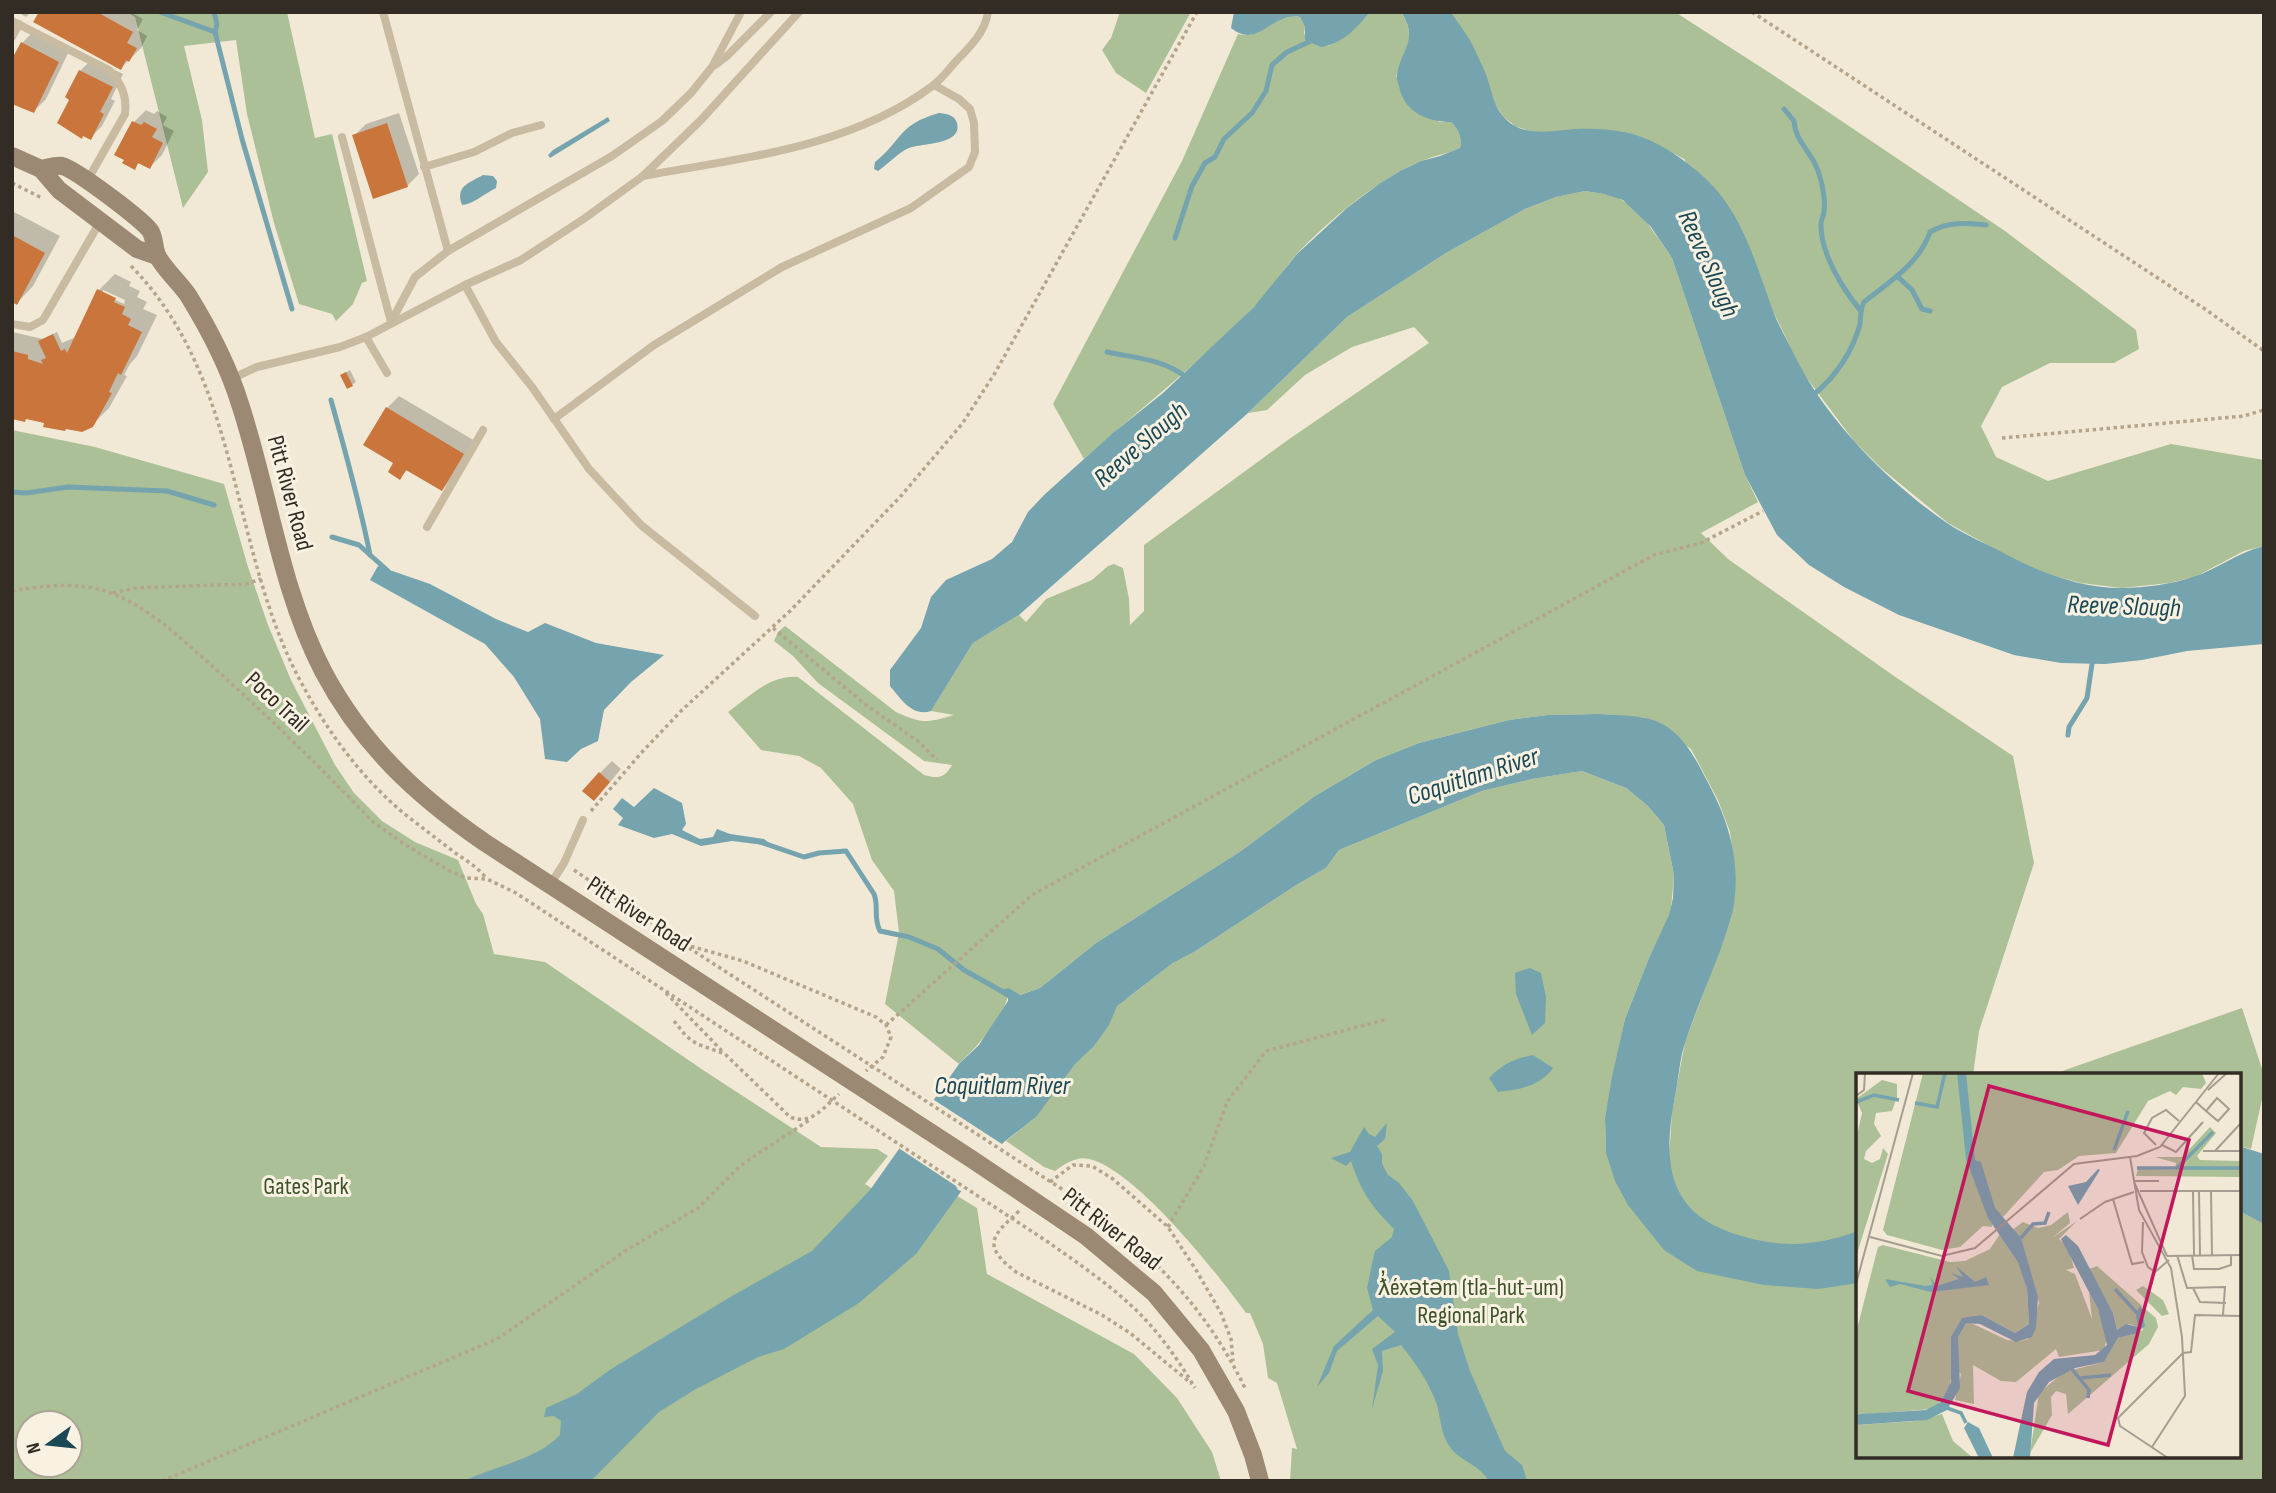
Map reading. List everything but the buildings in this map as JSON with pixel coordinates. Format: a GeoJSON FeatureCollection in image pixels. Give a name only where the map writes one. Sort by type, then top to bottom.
{"type":"FeatureCollection","features":[{"type":"Feature","properties":{"kind":"main road","name":"Pitt River Road"},"geometry":{"type":"LineString","coordinates":[[12,156],[41,169],[59,190],[137,249],[157,256]]}},
{"type":"Feature","properties":{"kind":"main road","name":"Pitt River Road"},"geometry":{"type":"LineString","coordinates":[[41,169],[62,166],[100,190],[150,231],[157,256],[186,292],[212,335],[240,404],[280,553],[313,650],[345,708],[382,757],[417,792],[452,820],[1086,1236],[1154,1293],[1201,1350],[1236,1411],[1260,1481]]}},
{"type":"Feature","properties":{"kind":"lane"},"geometry":{"type":"LineString","coordinates":[[383,12],[448,251]]}},
{"type":"Feature","properties":{"kind":"lane"},"geometry":{"type":"LineString","coordinates":[[391,322],[415,277],[448,251],[612,156],[662,121],[691,93],[712,67],[741,12]]}},
{"type":"Feature","properties":{"kind":"lane"},"geometry":{"type":"LineString","coordinates":[[712,67],[727,56],[771,12]]}},
{"type":"Feature","properties":{"kind":"lane"},"geometry":{"type":"LineString","coordinates":[[231,379],[257,367],[340,347],[366,337],[465,285],[521,260],[643,176],[701,120],[799,12]]}},
{"type":"Feature","properties":{"kind":"lane"},"geometry":{"type":"LineString","coordinates":[[643,176],[818,141],[873,121],[934,85],[986,26],[988,12]]}},
{"type":"Feature","properties":{"kind":"lane"},"geometry":{"type":"LineString","coordinates":[[12,37],[15,23],[109,70],[119,81],[127,102],[125,114],[87,181]]}},
{"type":"Feature","properties":{"kind":"lane"},"geometry":{"type":"LineString","coordinates":[[554,419],[654,345],[782,267],[911,208],[969,167],[975,152],[974,123],[970,109],[959,99],[934,85]]}},
{"type":"Feature","properties":{"kind":"lane"},"geometry":{"type":"LineString","coordinates":[[424,167],[474,152],[512,133],[541,125]]}},
{"type":"Feature","properties":{"kind":"lane"},"geometry":{"type":"LineString","coordinates":[[342,136],[391,322]]}},
{"type":"Feature","properties":{"kind":"lane"},"geometry":{"type":"LineString","coordinates":[[12,324],[30,327],[43,320],[100,220]]}},
{"type":"Feature","properties":{"kind":"lane"},"geometry":{"type":"LineString","coordinates":[[465,285],[496,342],[589,469],[640,525],[755,616]]}},
{"type":"Feature","properties":{"kind":"lane"},"geometry":{"type":"LineString","coordinates":[[366,337],[387,373]]}},
{"type":"Feature","properties":{"kind":"lane"},"geometry":{"type":"LineString","coordinates":[[427,527],[483,430]]}},
{"type":"Feature","properties":{"kind":"lane"},"geometry":{"type":"LineString","coordinates":[[550,886],[564,863],[583,820]]}},
{"type":"Feature","properties":{"kind":"path"},"geometry":{"type":"LineString","coordinates":[[583,820],[682,710],[773,628],[854,547],[962,424],[995,373],[1197,12]]}},
{"type":"Feature","properties":{"kind":"path"},"geometry":{"type":"LineString","coordinates":[[1752,12],[2205,309],[2264,351]]}},
{"type":"Feature","properties":{"kind":"path"},"geometry":{"type":"LineString","coordinates":[[12,183],[50,202]]}},
{"type":"Feature","properties":{"kind":"path"},"geometry":{"type":"LineString","coordinates":[[125,260],[169,312],[199,370],[224,441],[277,630],[296,672],[324,722],[374,785],[405,814],[482,872],[487,879]]}},
{"type":"Feature","properties":{"kind":"path"},"geometry":{"type":"LineString","coordinates":[[2002,438],[2244,416],[2264,410]]}},
{"type":"Feature","properties":{"kind":"path"},"geometry":{"type":"LineString","coordinates":[[886,1025],[1032,895],[1654,555],[1701,543],[1763,511]]}},
{"type":"Feature","properties":{"kind":"path"},"geometry":{"type":"LineString","coordinates":[[111,593],[136,587],[246,584],[261,579]]}},
{"type":"Feature","properties":{"kind":"path","name":"Poco Trail"},"geometry":{"type":"LineString","coordinates":[[12,591],[65,585],[90,587],[111,593],[139,608],[170,630],[252,702],[384,830],[450,872],[466,878],[487,879],[502,886],[660,987]]}},
{"type":"Feature","properties":{"kind":"path"},"geometry":{"type":"LineString","coordinates":[[773,628],[866,705],[919,742],[937,760]]}},
{"type":"Feature","properties":{"kind":"path"},"geometry":{"type":"LineString","coordinates":[[564,863],[683,944],[1058,1186]]}},
{"type":"Feature","properties":{"kind":"path"},"geometry":{"type":"LineString","coordinates":[[660,987],[725,1054]]}},
{"type":"Feature","properties":{"kind":"path"},"geometry":{"type":"LineString","coordinates":[[660,987],[1076,1262],[1140,1313],[1176,1357],[1195,1388]]}},
{"type":"Feature","properties":{"kind":"path"},"geometry":{"type":"LineString","coordinates":[[1168,1227],[1204,1166],[1227,1102],[1266,1051],[1388,1018]]}},
{"type":"Feature","properties":{"kind":"path"},"geometry":{"type":"LineString","coordinates":[[162,1481],[497,1339],[625,1251],[698,1208],[741,1165],[811,1119]]}},
{"type":"Feature","properties":{"kind":"green space"},"geometry":{"type":"Polygon","coordinates":[[[126,12],[287,12],[315,138],[332,134],[367,281],[362,283],[353,304],[336,321],[332,314],[299,304],[274,223],[247,114],[236,40],[184,46],[202,120],[208,172],[183,208],[135,17],[126,12]]]}},
{"type":"Feature","properties":{"kind":"green space"},"geometry":{"type":"Polygon","coordinates":[[[1120,12],[1191,12],[1146,93],[1116,73],[1102,50],[1111,38],[1120,12]]]}},
{"type":"Feature","properties":{"kind":"green space"},"geometry":{"type":"Polygon","coordinates":[[[1370,12],[1401,12],[1409,36],[1396,76],[1439,122],[1451,122],[1454,125],[1460,137],[1460,148],[1404,169],[1337,216],[1296,255],[1264,296],[1232,329],[1084,459],[1053,404],[1182,161],[1238,34],[1255,33],[1283,18],[1300,17],[1305,27],[1304,34],[1328,46],[1351,32],[1370,12]]]}},
{"type":"Feature","properties":{"kind":"green space"},"geometry":{"type":"Polygon","coordinates":[[[1451,12],[1675,12],[1773,75],[2005,231],[2136,330],[2139,349],[2114,363],[2050,363],[2002,387],[1981,426],[1996,457],[2048,481],[2171,444],[2264,460],[2264,546],[2244,551],[2195,577],[2122,588],[2081,583],[2047,574],[2013,559],[1948,523],[1881,468],[1854,441],[1803,373],[1775,315],[1684,159],[1646,139],[1625,132],[1578,129],[1539,134],[1515,126],[1496,106],[1451,12]]]}},
{"type":"Feature","properties":{"kind":"green space","name":"ƛ̓éxətəm (tla-hut-um) Regional Park"},"geometry":{"type":"Polygon","coordinates":[[[1585,191],[1622,200],[1650,226],[1672,258],[1745,475],[1758,502],[1701,533],[1728,559],[2013,756],[2034,863],[1979,1031],[1973,1073],[1856,1073],[1856,1458],[2241,1458],[2241,1212],[2264,1224],[2264,1481],[1290,1481],[1292,1448],[1297,1449],[1277,1383],[1268,1378],[1263,1344],[1250,1313],[1246,1313],[1196,1250],[1152,1202],[1108,1167],[1084,1158],[1067,1163],[1055,1171],[1044,1167],[1006,1141],[1036,1117],[998,1061],[1129,997],[1173,963],[1326,868],[1339,850],[1482,791],[1582,771],[1626,788],[1648,806],[1664,825],[1674,875],[1670,915],[1649,958],[1625,1019],[1605,1118],[1606,1153],[1682,1200],[1673,1180],[1669,1160],[1672,1112],[1685,1042],[1730,922],[1735,896],[1735,868],[1730,832],[1718,800],[1691,749],[1646,718],[1598,714],[1548,715],[1509,720],[1419,743],[1376,760],[1315,796],[1241,851],[1096,943],[1040,988],[1019,995],[1009,988],[998,1019],[959,1064],[885,1004],[899,933],[894,891],[872,860],[853,804],[821,768],[799,756],[761,750],[728,712],[769,683],[798,677],[924,775],[944,775],[952,765],[924,761],[818,683],[793,656],[774,641],[778,632],[785,626],[896,712],[925,721],[954,715],[931,711],[973,643],[1019,615],[1026,622],[1046,599],[1092,580],[1114,564],[1123,568],[1129,599],[1130,625],[1144,611],[1144,545],[1285,442],[1429,343],[1414,327],[1352,347],[1305,375],[1267,410],[1248,413],[1347,317],[1446,253],[1525,209],[1556,197],[1585,191]]]}},
{"type":"Feature","properties":{"kind":"green space","name":"Gates Park"},"geometry":{"type":"Polygon","coordinates":[[[12,430],[95,447],[224,484],[268,625],[291,680],[335,765],[354,793],[382,821],[415,842],[458,860],[476,904],[483,914],[494,954],[545,962],[821,1147],[877,1149],[888,1156],[865,1184],[923,1221],[954,1194],[977,1208],[987,1274],[1134,1354],[1177,1398],[1212,1452],[1221,1481],[12,1481],[12,430]]]}},
{"type":"Feature","properties":{"kind":"green space"},"geometry":{"type":"Polygon","coordinates":[[[2242,1008],[2264,1075],[2264,1090],[2251,1149],[2241,1146],[2241,1073],[2057,1073],[2242,1008]]]}},
{"type":"Feature","properties":{"kind":"water"},"geometry":{"type":"Polygon","coordinates":[[[1234,12],[1370,12],[1342,39],[1321,47],[1305,40],[1305,27],[1300,17],[1281,20],[1250,35],[1241,34],[1231,28],[1234,12]]]}},
{"type":"Feature","properties":{"kind":"water","name":"Reeve Slough"},"geometry":{"type":"Polygon","coordinates":[[[1401,12],[1451,12],[1473,45],[1497,108],[1518,128],[1536,132],[1606,129],[1625,132],[1648,139],[1668,150],[1706,179],[1730,208],[1739,224],[1778,323],[1823,403],[1882,470],[1925,507],[1959,530],[2025,564],[2072,581],[2105,587],[2167,584],[2202,574],[2264,546],[2264,644],[2187,651],[2105,664],[2061,663],[2014,655],[1899,615],[1844,587],[1809,565],[1777,535],[1745,475],[1672,258],[1651,227],[1623,200],[1585,191],[1556,197],[1525,209],[1446,253],[1347,317],[1248,413],[1019,615],[973,643],[931,711],[918,711],[908,706],[890,686],[890,670],[921,628],[931,597],[946,580],[992,559],[1012,542],[1028,512],[1044,495],[1113,433],[1163,393],[1254,307],[1297,254],[1347,208],[1400,171],[1460,148],[1459,134],[1451,122],[1420,115],[1407,105],[1403,98],[1397,76],[1408,43],[1409,29],[1401,12]]]}},
{"type":"Feature","properties":{"kind":"water"},"geometry":{"type":"Polygon","coordinates":[[[939,113],[950,115],[956,120],[957,130],[954,135],[940,142],[909,148],[878,171],[874,169],[875,162],[908,128],[939,113]]]}},
{"type":"Feature","properties":{"kind":"water"},"geometry":{"type":"Polygon","coordinates":[[[608,117],[610,121],[550,158],[548,155],[553,150],[608,117]]]}},
{"type":"Feature","properties":{"kind":"water"},"geometry":{"type":"Polygon","coordinates":[[[483,175],[493,176],[497,181],[496,188],[475,201],[462,205],[462,189],[483,175]]]}},
{"type":"Feature","properties":{"kind":"water"},"geometry":{"type":"Polygon","coordinates":[[[378,566],[430,584],[496,619],[528,632],[545,623],[596,643],[664,655],[631,682],[604,710],[598,741],[581,749],[567,762],[545,759],[540,719],[514,677],[485,644],[370,580],[378,566]]]}},
{"type":"Feature","properties":{"kind":"water","name":"Coquitlam River"},"geometry":{"type":"Polygon","coordinates":[[[1548,715],[1627,716],[1645,718],[1666,726],[1683,741],[1701,769],[1730,835],[1736,879],[1733,909],[1684,1046],[1672,1114],[1670,1156],[1680,1193],[1691,1208],[1707,1222],[1729,1232],[1762,1241],[1809,1243],[1856,1232],[1856,1283],[1818,1289],[1764,1285],[1697,1271],[1664,1250],[1628,1205],[1615,1181],[1606,1153],[1605,1118],[1612,1077],[1625,1019],[1669,915],[1674,875],[1664,825],[1648,806],[1626,788],[1582,771],[1482,791],[1339,850],[1326,868],[1173,963],[1117,1006],[1109,1025],[1094,1046],[1075,1064],[1036,1117],[1004,1142],[970,1179],[916,1254],[859,1303],[784,1349],[758,1357],[696,1389],[659,1412],[591,1481],[464,1481],[527,1457],[550,1444],[560,1435],[561,1421],[554,1416],[544,1417],[546,1408],[577,1394],[611,1369],[812,1251],[870,1190],[959,1064],[979,1045],[1008,1001],[1008,998],[1001,994],[1001,990],[1009,988],[1020,995],[1040,988],[1096,943],[1241,851],[1315,796],[1376,760],[1419,743],[1509,720],[1548,715]]]}},
{"type":"Feature","properties":{"kind":"water"},"geometry":{"type":"Polygon","coordinates":[[[654,788],[682,803],[686,824],[682,830],[700,839],[713,837],[717,829],[730,834],[764,839],[769,843],[764,845],[732,841],[701,846],[672,834],[654,838],[618,825],[623,818],[613,809],[622,798],[634,807],[654,788]]]}},
{"type":"Feature","properties":{"kind":"water"},"geometry":{"type":"Polygon","coordinates":[[[1530,968],[1541,973],[1546,997],[1545,1023],[1532,1035],[1516,994],[1515,973],[1530,968]]]}},
{"type":"Feature","properties":{"kind":"water"},"geometry":{"type":"Polygon","coordinates":[[[1533,1055],[1553,1068],[1548,1074],[1528,1086],[1498,1092],[1489,1078],[1509,1063],[1533,1055]]]}},
{"type":"Feature","properties":{"kind":"water"},"geometry":{"type":"Polygon","coordinates":[[[1387,1123],[1385,1139],[1377,1146],[1382,1154],[1382,1164],[1388,1175],[1399,1183],[1413,1201],[1449,1271],[1458,1334],[1470,1371],[1505,1451],[1522,1465],[1527,1481],[1489,1481],[1480,1470],[1452,1449],[1443,1434],[1438,1407],[1429,1387],[1401,1345],[1382,1351],[1383,1371],[1372,1409],[1378,1365],[1372,1349],[1395,1332],[1378,1316],[1337,1351],[1329,1373],[1317,1387],[1334,1346],[1373,1310],[1367,1288],[1375,1251],[1392,1237],[1394,1229],[1368,1198],[1351,1161],[1346,1166],[1331,1158],[1350,1152],[1364,1127],[1375,1137],[1387,1123]]]}},
{"type":"Feature","properties":{"kind":"water"},"geometry":{"type":"Polygon","coordinates":[[[2241,1147],[2264,1154],[2264,1224],[2241,1212],[2241,1147]]]}},
{"type":"Feature","properties":{"kind":"pier"},"geometry":{"type":"Polygon","coordinates":[[[931,1098],[1005,1146],[965,1192],[958,1190],[956,1186],[897,1147],[931,1098]]]}},
{"type":"Feature","properties":{"kind":"waterway"},"geometry":{"type":"LineString","coordinates":[[160,12],[215,32],[242,139],[292,309]]}},
{"type":"Feature","properties":{"kind":"waterway"},"geometry":{"type":"LineString","coordinates":[[214,12],[217,24],[215,32]]}},
{"type":"Feature","properties":{"kind":"waterway"},"geometry":{"type":"LineString","coordinates":[[1175,238],[1192,186],[1205,163],[1215,157],[1224,139],[1252,113],[1266,91],[1272,65],[1287,52],[1313,40]]}},
{"type":"Feature","properties":{"kind":"waterway"},"geometry":{"type":"LineString","coordinates":[[1784,109],[1794,121],[1799,138],[1819,175],[1824,200],[1822,238],[1829,260],[1840,282],[1860,310]]}},
{"type":"Feature","properties":{"kind":"waterway"},"geometry":{"type":"LineString","coordinates":[[1813,395],[1829,381],[1848,354],[1857,334],[1864,302],[1911,263],[1919,254],[1930,232],[1950,224],[1986,225]]}},
{"type":"Feature","properties":{"kind":"waterway"},"geometry":{"type":"LineString","coordinates":[[1898,277],[1912,290],[1922,309],[1930,311]]}},
{"type":"Feature","properties":{"kind":"waterway"},"geometry":{"type":"LineString","coordinates":[[1107,352],[1168,366],[1186,377]]}},
{"type":"Feature","properties":{"kind":"waterway"},"geometry":{"type":"LineString","coordinates":[[331,400],[370,555]]}},
{"type":"Feature","properties":{"kind":"waterway"},"geometry":{"type":"LineString","coordinates":[[12,492],[26,493],[68,487],[167,491],[214,505]]}},
{"type":"Feature","properties":{"kind":"waterway"},"geometry":{"type":"LineString","coordinates":[[332,537],[359,545],[388,571]]}},
{"type":"Feature","properties":{"kind":"waterway"},"geometry":{"type":"LineString","coordinates":[[2068,735],[2069,727],[2087,698],[2093,657]]}},
{"type":"Feature","properties":{"kind":"waterway"},"geometry":{"type":"LineString","coordinates":[[760,842],[804,857],[846,851],[874,894],[880,931],[909,937],[938,949],[964,970],[1005,993]]}}]}
